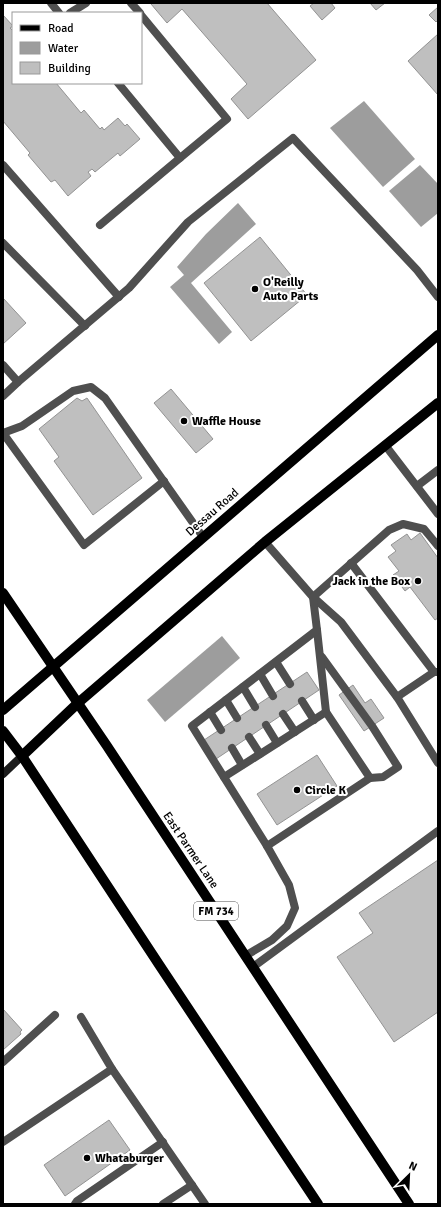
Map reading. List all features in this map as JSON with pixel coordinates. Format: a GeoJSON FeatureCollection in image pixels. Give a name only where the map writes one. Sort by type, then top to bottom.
{"type":"FeatureCollection","features":[{"type":"Feature","properties":{"kind":"main road","name":"Dessau Road"},"geometry":{"type":"LineString","coordinates":[[3,710],[438,335]]}},
{"type":"Feature","properties":{"kind":"main road"},"geometry":{"type":"LineString","coordinates":[[3,774],[78,703],[265,542],[437,406]]}},
{"type":"Feature","properties":{"kind":"main road","name":"East Parmer Lane"},"geometry":{"type":"LineString","coordinates":[[3,593],[52,667],[78,703],[253,967],[408,1204]]}},
{"type":"Feature","properties":{"kind":"main road"},"geometry":{"type":"LineString","coordinates":[[3,731],[22,756],[318,1204]]}},
{"type":"Feature","properties":{"kind":"lane"},"geometry":{"type":"LineString","coordinates":[[51,3],[58,12]]}},
{"type":"Feature","properties":{"kind":"lane"},"geometry":{"type":"LineString","coordinates":[[72,12],[86,3]]}},
{"type":"Feature","properties":{"kind":"lane"},"geometry":{"type":"LineString","coordinates":[[131,3],[138,12]]}},
{"type":"Feature","properties":{"kind":"lane"},"geometry":{"type":"LineString","coordinates":[[100,225],[227,119],[142,16]]}},
{"type":"Feature","properties":{"kind":"lane"},"geometry":{"type":"LineString","coordinates":[[119,84],[180,158]]}},
{"type":"Feature","properties":{"kind":"lane"},"geometry":{"type":"LineString","coordinates":[[3,396],[130,288],[188,222],[293,138],[417,270],[438,297]]}},
{"type":"Feature","properties":{"kind":"lane"},"geometry":{"type":"LineString","coordinates":[[3,164],[119,297]]}},
{"type":"Feature","properties":{"kind":"lane"},"geometry":{"type":"LineString","coordinates":[[3,243],[85,326]]}},
{"type":"Feature","properties":{"kind":"lane"},"geometry":{"type":"LineString","coordinates":[[3,365],[18,382]]}},
{"type":"Feature","properties":{"kind":"lane"},"geometry":{"type":"LineString","coordinates":[[164,481],[84,545],[3,433],[22,426],[74,391],[91,387],[105,398],[164,481],[203,537]]}},
{"type":"Feature","properties":{"kind":"lane"},"geometry":{"type":"LineString","coordinates":[[386,445],[438,514]]}},
{"type":"Feature","properties":{"kind":"lane"},"geometry":{"type":"LineString","coordinates":[[417,486],[438,470]]}},
{"type":"Feature","properties":{"kind":"lane"},"geometry":{"type":"LineString","coordinates":[[313,597],[389,530],[403,524],[424,529],[438,546]]}},
{"type":"Feature","properties":{"kind":"lane"},"geometry":{"type":"LineString","coordinates":[[265,542],[313,597],[341,622],[397,697],[438,763]]}},
{"type":"Feature","properties":{"kind":"lane"},"geometry":{"type":"LineString","coordinates":[[351,563],[436,672],[397,697]]}},
{"type":"Feature","properties":{"kind":"lane"},"geometry":{"type":"LineString","coordinates":[[313,597],[326,712],[370,778]]}},
{"type":"Feature","properties":{"kind":"lane"},"geometry":{"type":"LineString","coordinates":[[245,956],[272,940],[287,926],[295,908],[289,885],[267,846],[192,726],[317,630]]}},
{"type":"Feature","properties":{"kind":"lane"},"geometry":{"type":"LineString","coordinates":[[267,846],[370,778],[383,777],[398,767],[372,726],[320,654]]}},
{"type":"Feature","properties":{"kind":"lane"},"geometry":{"type":"LineString","coordinates":[[276,662],[290,684]]}},
{"type":"Feature","properties":{"kind":"lane"},"geometry":{"type":"LineString","coordinates":[[260,674],[273,696]]}},
{"type":"Feature","properties":{"kind":"lane"},"geometry":{"type":"LineString","coordinates":[[243,687],[255,707]]}},
{"type":"Feature","properties":{"kind":"lane"},"geometry":{"type":"LineString","coordinates":[[226,700],[238,718]]}},
{"type":"Feature","properties":{"kind":"lane"},"geometry":{"type":"LineString","coordinates":[[302,701],[314,720]]}},
{"type":"Feature","properties":{"kind":"lane"},"geometry":{"type":"LineString","coordinates":[[210,712],[221,730]]}},
{"type":"Feature","properties":{"kind":"lane"},"geometry":{"type":"LineString","coordinates":[[224,777],[326,712]]}},
{"type":"Feature","properties":{"kind":"lane"},"geometry":{"type":"LineString","coordinates":[[283,714],[295,732]]}},
{"type":"Feature","properties":{"kind":"lane"},"geometry":{"type":"LineString","coordinates":[[266,725],[277,743]]}},
{"type":"Feature","properties":{"kind":"lane"},"geometry":{"type":"LineString","coordinates":[[249,737],[260,754]]}},
{"type":"Feature","properties":{"kind":"lane"},"geometry":{"type":"LineString","coordinates":[[232,748],[242,765]]}},
{"type":"Feature","properties":{"kind":"lane"},"geometry":{"type":"LineString","coordinates":[[253,967],[438,831]]}},
{"type":"Feature","properties":{"kind":"lane"},"geometry":{"type":"LineString","coordinates":[[3,1062],[55,1014]]}},
{"type":"Feature","properties":{"kind":"lane"},"geometry":{"type":"LineString","coordinates":[[81,1017],[112,1069],[205,1204]]}},
{"type":"Feature","properties":{"kind":"lane"},"geometry":{"type":"LineString","coordinates":[[3,1142],[112,1069]]}},
{"type":"Feature","properties":{"kind":"lane"},"geometry":{"type":"LineString","coordinates":[[74,1203],[163,1142]]}},
{"type":"Feature","properties":{"kind":"lane"},"geometry":{"type":"LineString","coordinates":[[163,1204],[192,1185]]}},
{"type":"Feature","properties":{"kind":"water"},"geometry":{"type":"Polygon","coordinates":[[[364,101],[415,159],[383,187],[330,128],[364,101]]]}},
{"type":"Feature","properties":{"kind":"water"},"geometry":{"type":"Polygon","coordinates":[[[420,165],[438,184],[438,213],[421,227],[389,191],[420,165]]]}},
{"type":"Feature","properties":{"kind":"water"},"geometry":{"type":"Polygon","coordinates":[[[238,203],[256,224],[191,283],[232,332],[219,344],[170,287],[184,275],[177,267],[206,234],[238,203]]]}},
{"type":"Feature","properties":{"kind":"water"},"geometry":{"type":"Polygon","coordinates":[[[222,636],[240,658],[165,722],[147,700],[222,636]]]}},
{"type":"Feature","properties":{"kind":"building"},"geometry":{"type":"Polygon","coordinates":[[[267,3],[316,60],[248,119],[231,99],[247,84],[182,9],[167,23],[151,4],[267,3]]]}},
{"type":"Feature","properties":{"kind":"building"},"geometry":{"type":"Polygon","coordinates":[[[314,3],[331,3],[335,8],[322,20],[310,6],[314,3]]]}},
{"type":"Feature","properties":{"kind":"building"},"geometry":{"type":"Polygon","coordinates":[[[370,3],[385,3],[376,10],[370,3]]]}},
{"type":"Feature","properties":{"kind":"building"},"geometry":{"type":"Polygon","coordinates":[[[438,7],[438,20],[436,22],[429,15],[438,7]]]}},
{"type":"Feature","properties":{"kind":"building"},"geometry":{"type":"Polygon","coordinates":[[[3,15],[12,25],[10,28],[12,30],[12,84],[57,84],[81,113],[84,110],[100,129],[102,127],[104,130],[118,118],[125,126],[127,124],[140,139],[120,156],[118,153],[95,172],[92,169],[88,172],[91,176],[68,196],[55,180],[51,182],[28,155],[30,153],[3,121],[3,15]]]}},
{"type":"Feature","properties":{"kind":"building"},"geometry":{"type":"Polygon","coordinates":[[[438,34],[438,95],[408,61],[438,34]]]}},
{"type":"Feature","properties":{"kind":"building","name":"O'Reilly Auto Parts"},"geometry":{"type":"Polygon","coordinates":[[[260,237],[307,295],[251,341],[204,283],[260,237]]]}},
{"type":"Feature","properties":{"kind":"building"},"geometry":{"type":"Polygon","coordinates":[[[3,298],[26,323],[3,344],[3,298]]]}},
{"type":"Feature","properties":{"kind":"building","name":"Waffle House"},"geometry":{"type":"Polygon","coordinates":[[[171,389],[213,439],[196,453],[154,403],[171,389]]]}},
{"type":"Feature","properties":{"kind":"building"},"geometry":{"type":"Polygon","coordinates":[[[77,398],[82,401],[87,398],[142,478],[93,515],[54,461],[59,457],[39,429],[77,398]]]}},
{"type":"Feature","properties":{"kind":"building","name":"Jack in the Box"},"geometry":{"type":"Polygon","coordinates":[[[420,533],[438,558],[438,618],[435,620],[410,587],[405,591],[393,575],[399,571],[388,557],[396,551],[391,545],[407,534],[411,540],[420,533]]]}},
{"type":"Feature","properties":{"kind":"building"},"geometry":{"type":"Polygon","coordinates":[[[307,672],[319,690],[213,761],[201,742],[307,672]]]}},
{"type":"Feature","properties":{"kind":"building"},"geometry":{"type":"Polygon","coordinates":[[[353,685],[365,703],[371,699],[384,718],[364,731],[339,695],[353,685]]]}},
{"type":"Feature","properties":{"kind":"building","name":"Circle K"},"geometry":{"type":"Polygon","coordinates":[[[317,755],[337,786],[277,825],[257,794],[317,755]]]}},
{"type":"Feature","properties":{"kind":"building"},"geometry":{"type":"Polygon","coordinates":[[[438,860],[438,1012],[394,1042],[337,957],[373,933],[359,913],[438,860]]]}},
{"type":"Feature","properties":{"kind":"building"},"geometry":{"type":"Polygon","coordinates":[[[3,1009],[22,1030],[20,1032],[21,1034],[3,1050],[3,1009]]]}},
{"type":"Feature","properties":{"kind":"building","name":"Whataburger"},"geometry":{"type":"Polygon","coordinates":[[[109,1120],[130,1150],[65,1196],[44,1165],[109,1120]]]}},
{"type":"Feature","properties":{"kind":"place","name":"O'Reilly Auto Parts"},"geometry":{"type":"Point","coordinates":[255,289]}},
{"type":"Feature","properties":{"kind":"place","name":"Waffle House"},"geometry":{"type":"Point","coordinates":[184,421]}},
{"type":"Feature","properties":{"kind":"place","name":"Jack in the Box"},"geometry":{"type":"Point","coordinates":[418,581]}},
{"type":"Feature","properties":{"kind":"place","name":"Circle K"},"geometry":{"type":"Point","coordinates":[297,790]}},
{"type":"Feature","properties":{"kind":"place","name":"Whataburger"},"geometry":{"type":"Point","coordinates":[87,1158]}}]}
